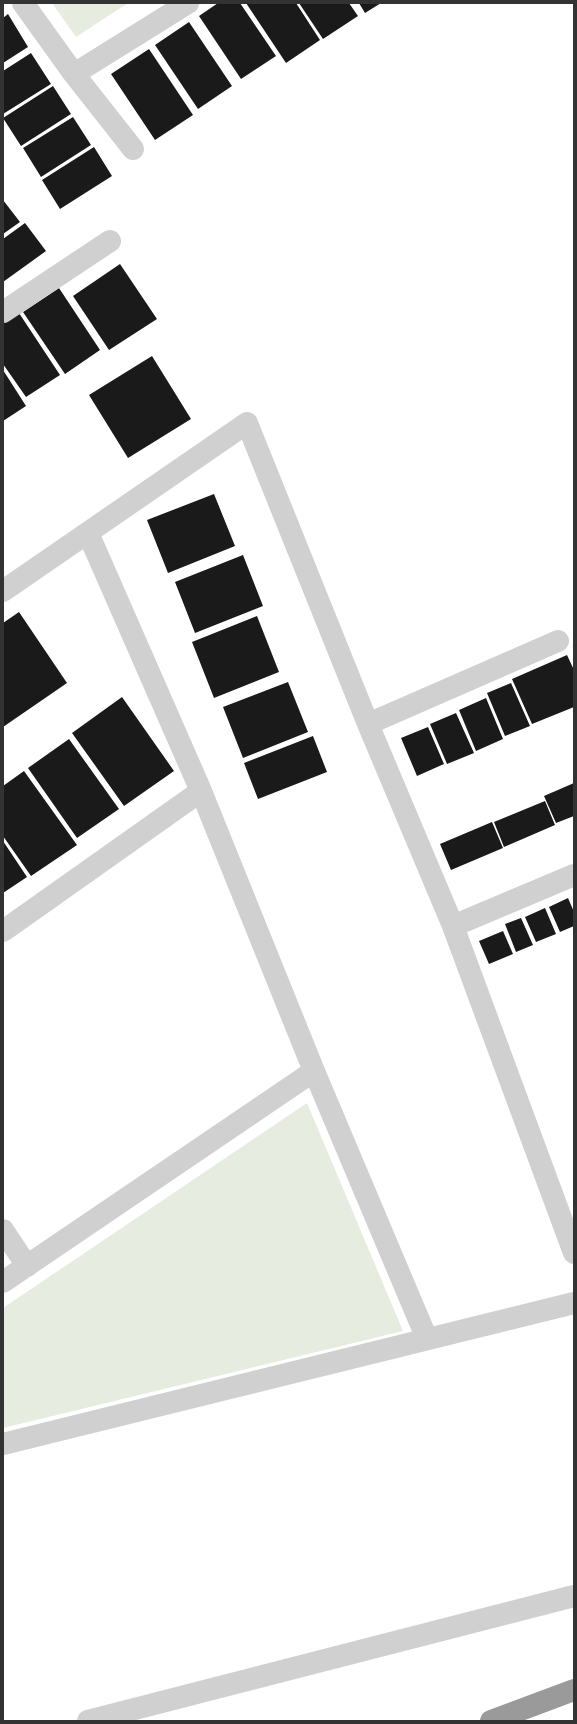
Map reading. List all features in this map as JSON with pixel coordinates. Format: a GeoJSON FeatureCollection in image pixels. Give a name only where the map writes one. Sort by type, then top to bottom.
{"type":"FeatureCollection","features":[{"type":"Feature","properties":{"kind":"highway"},"geometry":{"type":"LineString","coordinates":[[491,1721],[574,1690]]}},
{"type":"Feature","properties":{"kind":"street"},"geometry":{"type":"LineString","coordinates":[[22,3],[74,74],[134,149]]}},
{"type":"Feature","properties":{"kind":"street"},"geometry":{"type":"LineString","coordinates":[[74,74],[188,3]]}},
{"type":"Feature","properties":{"kind":"street"},"geometry":{"type":"LineString","coordinates":[[3,312],[110,241]]}},
{"type":"Feature","properties":{"kind":"street"},"geometry":{"type":"LineString","coordinates":[[3,591],[247,422],[368,724],[453,926],[574,1253]]}},
{"type":"Feature","properties":{"kind":"street"},"geometry":{"type":"LineString","coordinates":[[88,533],[201,791],[314,1071],[427,1339]]}},
{"type":"Feature","properties":{"kind":"street"},"geometry":{"type":"LineString","coordinates":[[368,724],[558,640]]}},
{"type":"Feature","properties":{"kind":"street"},"geometry":{"type":"LineString","coordinates":[[3,931],[201,791]]}},
{"type":"Feature","properties":{"kind":"street"},"geometry":{"type":"LineString","coordinates":[[453,926],[574,875]]}},
{"type":"Feature","properties":{"kind":"street"},"geometry":{"type":"LineString","coordinates":[[3,1282],[314,1071]]}},
{"type":"Feature","properties":{"kind":"street"},"geometry":{"type":"LineString","coordinates":[[3,1230],[27,1266]]}},
{"type":"Feature","properties":{"kind":"street"},"geometry":{"type":"LineString","coordinates":[[3,1444],[574,1303]]}},
{"type":"Feature","properties":{"kind":"street"},"geometry":{"type":"LineString","coordinates":[[88,1721],[574,1596]]}},
{"type":"Feature","properties":{"kind":"shaded area"},"geometry":{"type":"Polygon","coordinates":[[[52,3],[128,3],[76,37],[52,3]]]}},
{"type":"Feature","properties":{"kind":"shaded area"},"geometry":{"type":"Polygon","coordinates":[[[307,1103],[403,1331],[3,1428],[3,1308],[307,1103]]]}},
{"type":"Feature","properties":{"kind":"building"},"geometry":{"type":"Polygon","coordinates":[[[218,3],[240,3],[276,56],[241,79],[199,16],[218,3]]]}},
{"type":"Feature","properties":{"kind":"building"},"geometry":{"type":"Polygon","coordinates":[[[246,3],[296,3],[320,40],[286,63],[246,3]]]}},
{"type":"Feature","properties":{"kind":"building"},"geometry":{"type":"Polygon","coordinates":[[[299,3],[349,3],[358,16],[323,39],[299,3]]]}},
{"type":"Feature","properties":{"kind":"building"},"geometry":{"type":"Polygon","coordinates":[[[359,3],[381,3],[365,13],[359,3]]]}},
{"type":"Feature","properties":{"kind":"building"},"geometry":{"type":"Polygon","coordinates":[[[8,14],[28,47],[3,63],[3,18],[8,14]]]}},
{"type":"Feature","properties":{"kind":"building"},"geometry":{"type":"Polygon","coordinates":[[[189,22],[232,86],[198,109],[155,45],[189,22]]]}},
{"type":"Feature","properties":{"kind":"building"},"geometry":{"type":"Polygon","coordinates":[[[149,49],[193,115],[155,140],[111,74],[149,49]]]}},
{"type":"Feature","properties":{"kind":"building"},"geometry":{"type":"Polygon","coordinates":[[[31,53],[51,84],[3,114],[3,71],[31,53]]]}},
{"type":"Feature","properties":{"kind":"building"},"geometry":{"type":"Polygon","coordinates":[[[53,86],[71,114],[21,146],[3,118],[53,86]]]}},
{"type":"Feature","properties":{"kind":"building"},"geometry":{"type":"Polygon","coordinates":[[[73,117],[91,145],[41,177],[23,148],[73,117]]]}},
{"type":"Feature","properties":{"kind":"building"},"geometry":{"type":"Polygon","coordinates":[[[94,147],[112,176],[60,209],[42,180],[94,147]]]}},
{"type":"Feature","properties":{"kind":"building"},"geometry":{"type":"Polygon","coordinates":[[[3,200],[20,222],[3,234],[3,200]]]}},
{"type":"Feature","properties":{"kind":"building"},"geometry":{"type":"Polygon","coordinates":[[[25,223],[46,251],[3,282],[3,239],[25,223]]]}},
{"type":"Feature","properties":{"kind":"building"},"geometry":{"type":"Polygon","coordinates":[[[120,264],[157,319],[109,350],[73,296],[120,264]]]}},
{"type":"Feature","properties":{"kind":"building"},"geometry":{"type":"Polygon","coordinates":[[[59,288],[100,350],[65,374],[23,312],[59,288]]]}},
{"type":"Feature","properties":{"kind":"building"},"geometry":{"type":"Polygon","coordinates":[[[17,310],[60,375],[26,397],[3,364],[3,319],[17,310]]]}},
{"type":"Feature","properties":{"kind":"building"},"geometry":{"type":"Polygon","coordinates":[[[152,356],[191,419],[128,458],[89,395],[152,356]]]}},
{"type":"Feature","properties":{"kind":"building"},"geometry":{"type":"Polygon","coordinates":[[[3,370],[26,406],[3,421],[3,370]]]}},
{"type":"Feature","properties":{"kind":"building"},"geometry":{"type":"Polygon","coordinates":[[[214,494],[235,546],[168,573],[147,520],[214,494]]]}},
{"type":"Feature","properties":{"kind":"building"},"geometry":{"type":"Polygon","coordinates":[[[243,555],[263,606],[195,633],[175,582],[243,555]]]}},
{"type":"Feature","properties":{"kind":"building"},"geometry":{"type":"Polygon","coordinates":[[[19,612],[67,683],[3,727],[3,623],[19,612]]]}},
{"type":"Feature","properties":{"kind":"building"},"geometry":{"type":"Polygon","coordinates":[[[257,616],[279,672],[214,698],[192,642],[257,616]]]}},
{"type":"Feature","properties":{"kind":"building"},"geometry":{"type":"Polygon","coordinates":[[[567,655],[574,670],[574,707],[532,724],[512,679],[567,655]]]}},
{"type":"Feature","properties":{"kind":"building"},"geometry":{"type":"Polygon","coordinates":[[[288,682],[308,732],[243,758],[223,707],[288,682]]]}},
{"type":"Feature","properties":{"kind":"building"},"geometry":{"type":"Polygon","coordinates":[[[511,683],[530,726],[505,736],[487,693],[511,683]]]}},
{"type":"Feature","properties":{"kind":"building"},"geometry":{"type":"Polygon","coordinates":[[[122,697],[174,771],[124,806],[72,733],[122,697]]]}},
{"type":"Feature","properties":{"kind":"building"},"geometry":{"type":"Polygon","coordinates":[[[486,698],[503,739],[476,751],[459,710],[486,698]]]}},
{"type":"Feature","properties":{"kind":"building"},"geometry":{"type":"Polygon","coordinates":[[[456,713],[474,753],[447,764],[430,724],[456,713]]]}},
{"type":"Feature","properties":{"kind":"building"},"geometry":{"type":"Polygon","coordinates":[[[428,727],[444,764],[417,776],[401,738],[428,727]]]}},
{"type":"Feature","properties":{"kind":"building"},"geometry":{"type":"Polygon","coordinates":[[[313,736],[327,772],[258,799],[244,763],[313,736]]]}},
{"type":"Feature","properties":{"kind":"building"},"geometry":{"type":"Polygon","coordinates":[[[69,739],[119,809],[77,838],[28,768],[69,739]]]}},
{"type":"Feature","properties":{"kind":"building"},"geometry":{"type":"Polygon","coordinates":[[[24,771],[77,845],[31,876],[3,836],[3,786],[24,771]]]}},
{"type":"Feature","properties":{"kind":"building"},"geometry":{"type":"Polygon","coordinates":[[[574,783],[574,816],[556,823],[544,796],[574,783]]]}},
{"type":"Feature","properties":{"kind":"building"},"geometry":{"type":"Polygon","coordinates":[[[545,801],[555,825],[504,847],[494,822],[545,801]]]}},
{"type":"Feature","properties":{"kind":"building"},"geometry":{"type":"Polygon","coordinates":[[[492,822],[503,848],[451,870],[440,844],[492,822]]]}},
{"type":"Feature","properties":{"kind":"building"},"geometry":{"type":"Polygon","coordinates":[[[3,841],[27,877],[3,893],[3,841]]]}},
{"type":"Feature","properties":{"kind":"building"},"geometry":{"type":"Polygon","coordinates":[[[568,898],[574,912],[574,926],[560,932],[549,907],[568,898]]]}},
{"type":"Feature","properties":{"kind":"building"},"geometry":{"type":"Polygon","coordinates":[[[545,908],[556,934],[536,942],[525,917],[545,908]]]}},
{"type":"Feature","properties":{"kind":"building"},"geometry":{"type":"Polygon","coordinates":[[[521,918],[533,945],[516,952],[505,924],[521,918]]]}},
{"type":"Feature","properties":{"kind":"building"},"geometry":{"type":"Polygon","coordinates":[[[503,931],[513,954],[489,964],[479,941],[503,931]]]}}]}
